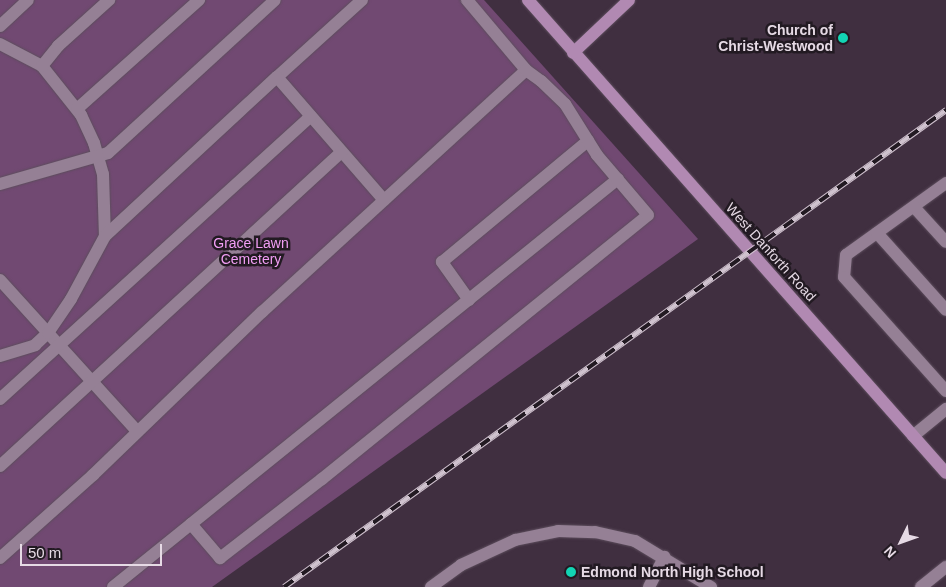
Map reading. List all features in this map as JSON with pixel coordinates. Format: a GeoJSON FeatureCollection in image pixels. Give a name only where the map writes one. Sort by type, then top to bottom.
{"type":"FeatureCollection","features":[{"type":"Feature","properties":{"kind":"main road","name":"West Danforth Road"},"geometry":{"type":"LineString","coordinates":[[528,0],[946,472]]}},
{"type":"Feature","properties":{"kind":"main road"},"geometry":{"type":"LineString","coordinates":[[573,53],[629,0]]}},
{"type":"Feature","properties":{"kind":"street"},"geometry":{"type":"LineString","coordinates":[[0,26],[28,0]]}},
{"type":"Feature","properties":{"kind":"street"},"geometry":{"type":"LineString","coordinates":[[42,66],[58,46],[108,0]]}},
{"type":"Feature","properties":{"kind":"street"},"geometry":{"type":"LineString","coordinates":[[77,110],[198,0]]}},
{"type":"Feature","properties":{"kind":"street"},"geometry":{"type":"LineString","coordinates":[[0,184],[108,153],[275,0]]}},
{"type":"Feature","properties":{"kind":"street"},"geometry":{"type":"LineString","coordinates":[[0,356],[35,345],[48,333],[71,299],[105,236],[362,0]]}},
{"type":"Feature","properties":{"kind":"street"},"geometry":{"type":"LineString","coordinates":[[191,524],[220,558],[322,480],[648,215],[588,141],[565,104],[541,81],[526,70],[467,0]]}},
{"type":"Feature","properties":{"kind":"street"},"geometry":{"type":"LineString","coordinates":[[0,44],[42,66],[77,110],[94,143],[103,174],[105,236]]}},
{"type":"Feature","properties":{"kind":"street"},"geometry":{"type":"LineString","coordinates":[[0,558],[93,475],[137,431],[526,70]]}},
{"type":"Feature","properties":{"kind":"street"},"geometry":{"type":"LineString","coordinates":[[277,77],[384,200]]}},
{"type":"Feature","properties":{"kind":"street"},"geometry":{"type":"LineString","coordinates":[[0,399],[311,116]]}},
{"type":"Feature","properties":{"kind":"street"},"geometry":{"type":"LineString","coordinates":[[469,300],[442,262],[588,141]]}},
{"type":"Feature","properties":{"kind":"street"},"geometry":{"type":"LineString","coordinates":[[0,466],[342,152]]}},
{"type":"Feature","properties":{"kind":"street"},"geometry":{"type":"LineString","coordinates":[[113,587],[618,179]]}},
{"type":"Feature","properties":{"kind":"street"},"geometry":{"type":"LineString","coordinates":[[946,184],[846,255],[844,277],[946,391]]}},
{"type":"Feature","properties":{"kind":"street"},"geometry":{"type":"LineString","coordinates":[[914,207],[946,242]]}},
{"type":"Feature","properties":{"kind":"street"},"geometry":{"type":"LineString","coordinates":[[877,233],[946,310]]}},
{"type":"Feature","properties":{"kind":"street"},"geometry":{"type":"LineString","coordinates":[[0,280],[137,431]]}},
{"type":"Feature","properties":{"kind":"street"},"geometry":{"type":"LineString","coordinates":[[913,436],[946,409]]}},
{"type":"Feature","properties":{"kind":"street"},"geometry":{"type":"LineString","coordinates":[[431,587],[461,565],[515,540],[558,530],[595,532],[635,541],[711,587]]}},
{"type":"Feature","properties":{"kind":"street"},"geometry":{"type":"LineString","coordinates":[[650,587],[664,557]]}},
{"type":"Feature","properties":{"kind":"street"},"geometry":{"type":"LineString","coordinates":[[921,587],[946,567]]}},
{"type":"Feature","properties":{"kind":"green space","name":"Grace Lawn Cemetery"},"geometry":{"type":"Polygon","coordinates":[[[0,0],[484,0],[698,239],[212,587],[0,587],[0,0]]]}},
{"type":"Feature","properties":{"kind":"railway"},"geometry":{"type":"LineString","coordinates":[[284,587],[946,110]]}},
{"type":"Feature","properties":{"kind":"place","name":"Church of Christ-Westwood"},"geometry":{"type":"Point","coordinates":[843,38]}},
{"type":"Feature","properties":{"kind":"place","name":"Edmond North High School"},"geometry":{"type":"Point","coordinates":[571,572]}}]}
